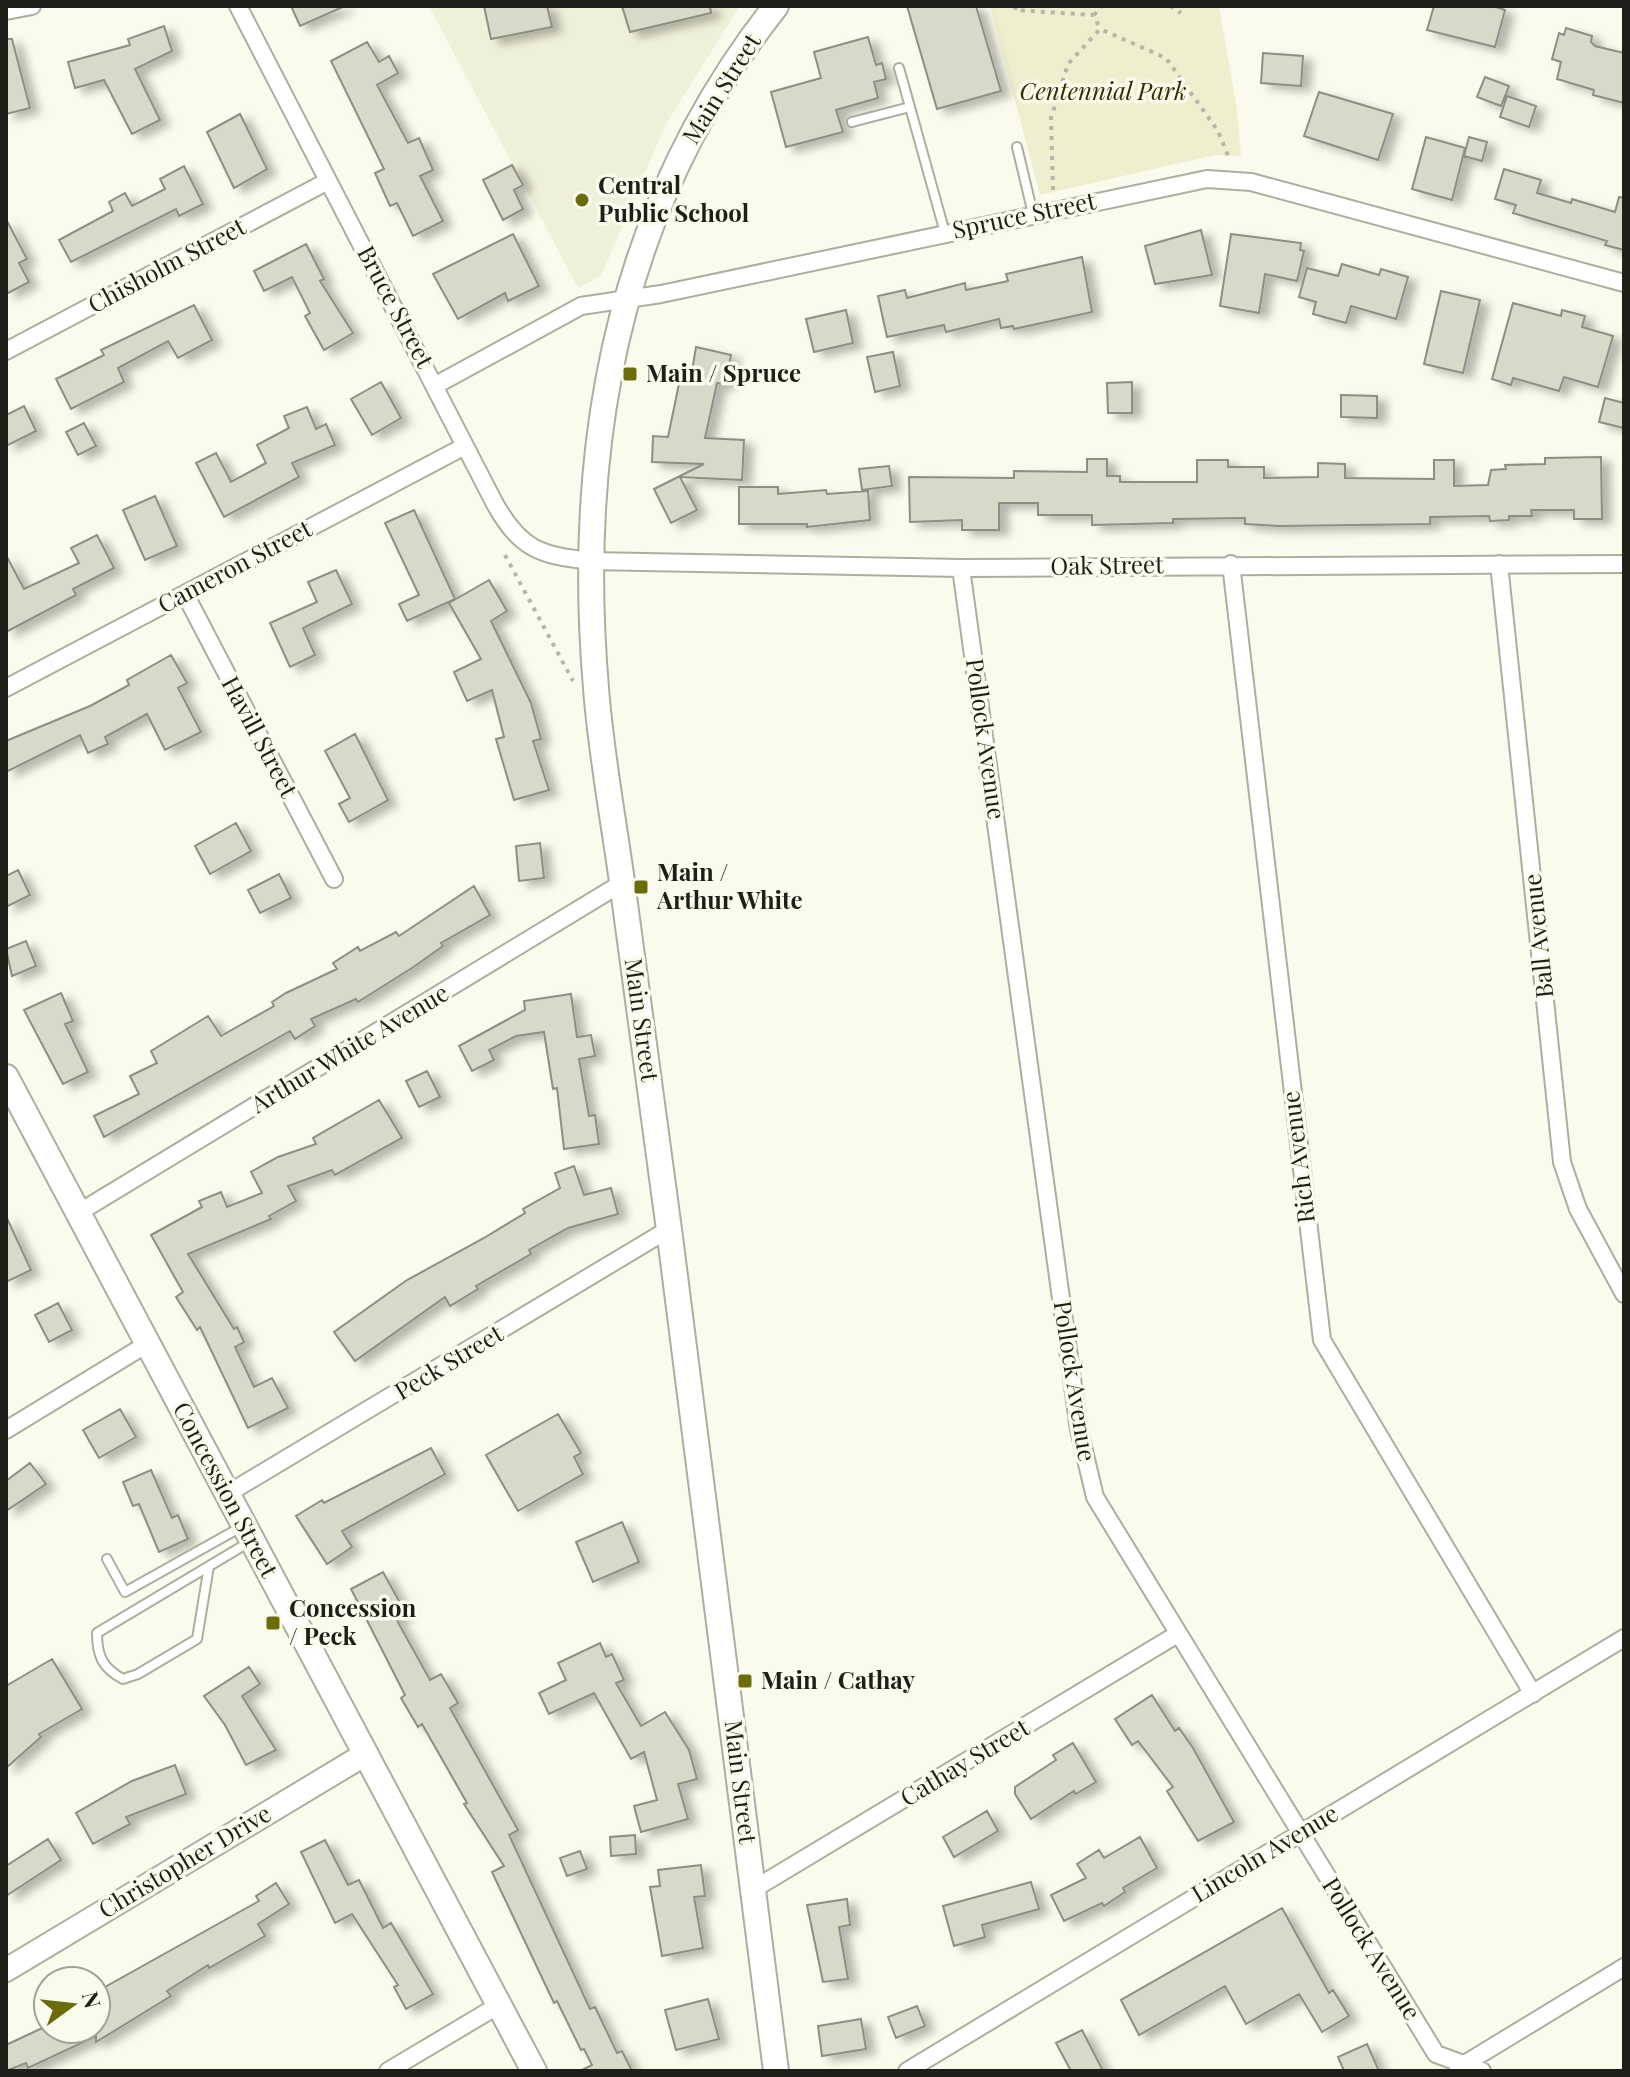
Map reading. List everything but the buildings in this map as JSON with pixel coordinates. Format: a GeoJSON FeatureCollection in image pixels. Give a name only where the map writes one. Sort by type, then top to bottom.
{"type":"FeatureCollection","features":[{"type":"Feature","properties":{"kind":"main road","name":"Main Street"},"geometry":{"type":"LineString","coordinates":[[776,6],[727,75],[689,138],[654,214],[624,299],[603,417],[590,561],[598,711],[669,1229],[776,2071]]}},
{"type":"Feature","properties":{"kind":"main road","name":"Concession Street"},"geometry":{"type":"LineString","coordinates":[[6,1077],[534,2071]]}},
{"type":"Feature","properties":{"kind":"street"},"geometry":{"type":"LineString","coordinates":[[6,11],[32,6]]}},
{"type":"Feature","properties":{"kind":"street","name":"Bruce Street"},"geometry":{"type":"LineString","coordinates":[[238,6],[515,537],[528,547],[554,557],[590,561]]}},
{"type":"Feature","properties":{"kind":"street","name":"Spruce Street"},"geometry":{"type":"LineString","coordinates":[[436,385],[581,306],[1189,181],[1230,178],[1624,283]]}},
{"type":"Feature","properties":{"kind":"street","name":"Chisholm Street"},"geometry":{"type":"LineString","coordinates":[[6,351],[328,181]]}},
{"type":"Feature","properties":{"kind":"street","name":"Cameron Street"},"geometry":{"type":"LineString","coordinates":[[6,688],[465,446]]}},
{"type":"Feature","properties":{"kind":"street","name":"Oak Street"},"geometry":{"type":"LineString","coordinates":[[590,561],[961,568],[1624,564]]}},
{"type":"Feature","properties":{"kind":"street","name":"Rich Avenue"},"geometry":{"type":"LineString","coordinates":[[1231,564],[1322,1340],[1533,1694]]}},
{"type":"Feature","properties":{"kind":"street","name":"Ball Avenue"},"geometry":{"type":"LineString","coordinates":[[1499,564],[1562,1162],[1578,1209],[1624,1294]]}},
{"type":"Feature","properties":{"kind":"street","name":"Pollock Avenue"},"geometry":{"type":"LineString","coordinates":[[961,568],[1086,1465],[1105,1518],[1436,2054],[1458,2068],[1482,2071]]}},
{"type":"Feature","properties":{"kind":"street","name":"Havill Street"},"geometry":{"type":"LineString","coordinates":[[185,594],[334,879]]}},
{"type":"Feature","properties":{"kind":"street","name":"Arthur White Avenue"},"geometry":{"type":"LineString","coordinates":[[78,1213],[622,883]]}},
{"type":"Feature","properties":{"kind":"street","name":"Peck Street"},"geometry":{"type":"LineString","coordinates":[[227,1494],[669,1229]]}},
{"type":"Feature","properties":{"kind":"street"},"geometry":{"type":"LineString","coordinates":[[6,1430],[147,1344]]}},
{"type":"Feature","properties":{"kind":"street","name":"Cathay Street"},"geometry":{"type":"LineString","coordinates":[[754,1889],[1176,1635]]}},
{"type":"Feature","properties":{"kind":"street","name":"Lincoln Avenue"},"geometry":{"type":"LineString","coordinates":[[907,2071],[1624,1638]]}},
{"type":"Feature","properties":{"kind":"street","name":"Christopher Drive"},"geometry":{"type":"LineString","coordinates":[[6,1970],[364,1755]]}},
{"type":"Feature","properties":{"kind":"street"},"geometry":{"type":"LineString","coordinates":[[1458,2068],[1624,1967]]}},
{"type":"Feature","properties":{"kind":"street"},"geometry":{"type":"LineString","coordinates":[[388,2071],[499,2005]]}},
{"type":"Feature","properties":{"kind":"lane"},"geometry":{"type":"LineString","coordinates":[[899,68],[945,233]]}},
{"type":"Feature","properties":{"kind":"lane"},"geometry":{"type":"LineString","coordinates":[[852,122],[910,107]]}},
{"type":"Feature","properties":{"kind":"lane"},"geometry":{"type":"LineString","coordinates":[[1017,147],[1033,214]]}},
{"type":"Feature","properties":{"kind":"lane"},"geometry":{"type":"LineString","coordinates":[[107,1559],[125,1592],[248,1533]]}},
{"type":"Feature","properties":{"kind":"lane"},"geometry":{"type":"LineString","coordinates":[[209,1566],[197,1639],[138,1674],[123,1679],[110,1672],[97,1653],[97,1633],[209,1566],[248,1533]]}},
{"type":"Feature","properties":{"kind":"path"},"geometry":{"type":"LineString","coordinates":[[1016,6],[1015,10],[1094,15]]}},
{"type":"Feature","properties":{"kind":"path"},"geometry":{"type":"LineString","coordinates":[[1094,15],[1102,6]]}},
{"type":"Feature","properties":{"kind":"path"},"geometry":{"type":"LineString","coordinates":[[1170,6],[1181,13]]}},
{"type":"Feature","properties":{"kind":"path"},"geometry":{"type":"LineString","coordinates":[[1094,15],[1100,29],[1166,58],[1218,131],[1229,158]]}},
{"type":"Feature","properties":{"kind":"path"},"geometry":{"type":"LineString","coordinates":[[1053,190],[1051,118],[1068,64],[1100,29]]}},
{"type":"Feature","properties":{"kind":"path"},"geometry":{"type":"LineString","coordinates":[[505,555],[575,686]]}},
{"type":"Feature","properties":{"kind":"shaded area","name":"Central Public School"},"geometry":{"type":"Polygon","coordinates":[[[429,6],[740,6],[666,124],[601,276],[578,288],[429,6]]]}},
{"type":"Feature","properties":{"kind":"green space","name":"Centennial Park"},"geometry":{"type":"Polygon","coordinates":[[[990,6],[1219,6],[1237,110],[1241,156],[1215,155],[1040,195],[990,6]]]}},
{"type":"Feature","properties":{"kind":"place","name":"Central Public School"},"geometry":{"type":"Point","coordinates":[582,200]}},
{"type":"Feature","properties":{"kind":"place","name":"Main / Spruce"},"geometry":{"type":"Point","coordinates":[630,374]}},
{"type":"Feature","properties":{"kind":"place","name":"Main / Arthur White"},"geometry":{"type":"Point","coordinates":[641,887]}},
{"type":"Feature","properties":{"kind":"place","name":"Concession / Peck"},"geometry":{"type":"Point","coordinates":[273,1623]}},
{"type":"Feature","properties":{"kind":"place","name":"Main / Cathay"},"geometry":{"type":"Point","coordinates":[745,1681]}}]}
